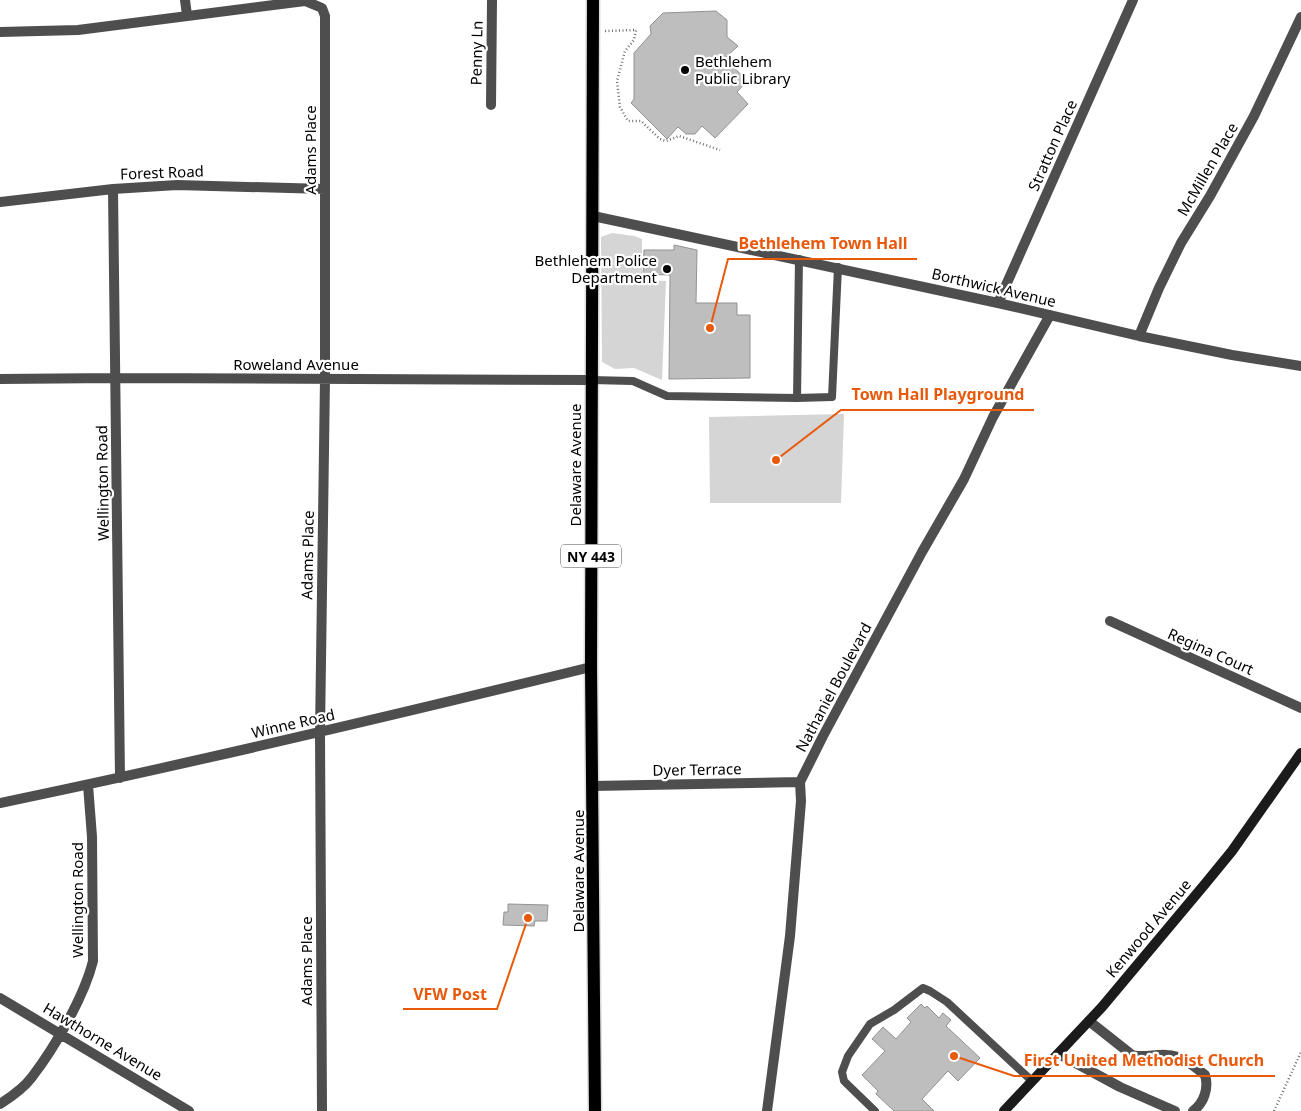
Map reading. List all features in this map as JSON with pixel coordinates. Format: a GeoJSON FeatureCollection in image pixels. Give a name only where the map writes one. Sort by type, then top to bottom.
{"type":"FeatureCollection","features":[{"type":"Feature","properties":{"kind":"main road","name":"Delaware Avenue"},"geometry":{"type":"LineString","coordinates":[[593,0],[591,666],[595,1111]]}},
{"type":"Feature","properties":{"kind":"main road","name":"Kenwood Avenue"},"geometry":{"type":"LineString","coordinates":[[1004,1111],[1089,1021],[1232,851],[1301,752]]}},
{"type":"Feature","properties":{"kind":"street"},"geometry":{"type":"LineString","coordinates":[[0,32],[78,30],[187,15],[185,0]]}},
{"type":"Feature","properties":{"kind":"street","name":"Penny Ln"},"geometry":{"type":"LineString","coordinates":[[491,106],[492,0]]}},
{"type":"Feature","properties":{"kind":"street","name":"Stratton Place"},"geometry":{"type":"LineString","coordinates":[[998,302],[1133,0]]}},
{"type":"Feature","properties":{"kind":"street","name":"Adams Place"},"geometry":{"type":"LineString","coordinates":[[187,15],[305,1],[322,8],[325,16],[325,380],[320,732],[322,1111]]}},
{"type":"Feature","properties":{"kind":"street","name":"McMillen Place"},"geometry":{"type":"LineString","coordinates":[[1139,336],[1159,288],[1181,243],[1210,196],[1254,116],[1301,17]]}},
{"type":"Feature","properties":{"kind":"street","name":"Forest Road"},"geometry":{"type":"LineString","coordinates":[[0,202],[113,189],[178,185],[325,189]]}},
{"type":"Feature","properties":{"kind":"street","name":"Wellington Road"},"geometry":{"type":"LineString","coordinates":[[113,189],[120,778]]}},
{"type":"Feature","properties":{"kind":"street","name":"Borthwick Avenue"},"geometry":{"type":"LineString","coordinates":[[593,216],[998,302],[1139,336],[1232,355],[1301,366]]}},
{"type":"Feature","properties":{"kind":"street","name":"Nathaniel Boulevard"},"geometry":{"type":"LineString","coordinates":[[767,1111],[790,936],[801,801],[800,782],[917,561],[964,479],[993,417],[1050,315]]}},
{"type":"Feature","properties":{"kind":"street","name":"Roweland Avenue"},"geometry":{"type":"LineString","coordinates":[[0,379],[592,380]]}},
{"type":"Feature","properties":{"kind":"street","name":"Regina Court"},"geometry":{"type":"LineString","coordinates":[[1110,621],[1301,708]]}},
{"type":"Feature","properties":{"kind":"street","name":"Winne Road"},"geometry":{"type":"LineString","coordinates":[[0,803],[120,778],[447,703],[591,666]]}},
{"type":"Feature","properties":{"kind":"street","name":"Dyer Terrace"},"geometry":{"type":"LineString","coordinates":[[593,786],[800,782]]}},
{"type":"Feature","properties":{"kind":"street","name":"Wellington Road"},"geometry":{"type":"LineString","coordinates":[[0,1104],[11,1097],[31,1078],[61,1033],[89,975],[93,961],[92,837],[88,785]]}},
{"type":"Feature","properties":{"kind":"street","name":"Hawthorne Avenue"},"geometry":{"type":"LineString","coordinates":[[0,998],[190,1111]]}},
{"type":"Feature","properties":{"kind":"street"},"geometry":{"type":"LineString","coordinates":[[1089,1021],[1132,1055],[1140,1058],[1168,1055],[1177,1057],[1206,1075],[1208,1083],[1205,1095],[1194,1111]]}},
{"type":"Feature","properties":{"kind":"street"},"geometry":{"type":"LineString","coordinates":[[1059,1054],[1120,1087],[1175,1111]]}},
{"type":"Feature","properties":{"kind":"lane"},"geometry":{"type":"LineString","coordinates":[[797,398],[799,259]]}},
{"type":"Feature","properties":{"kind":"lane"},"geometry":{"type":"LineString","coordinates":[[592,380],[633,381],[667,396],[832,397],[838,268]]}},
{"type":"Feature","properties":{"kind":"lane"},"geometry":{"type":"LineString","coordinates":[[875,1111],[844,1081],[842,1072],[848,1056],[870,1024],[894,1010],[924,988],[946,1002],[1032,1081]]}},
{"type":"Feature","properties":{"kind":"path"},"geometry":{"type":"LineString","coordinates":[[605,30],[636,30],[634,40],[625,51],[617,81],[620,108],[628,121],[641,121],[660,139],[666,141],[679,136],[720,150]]}},
{"type":"Feature","properties":{"kind":"path"},"geometry":{"type":"LineString","coordinates":[[1274,1111],[1301,1052]]}},
{"type":"Feature","properties":{"kind":"shaded area"},"geometry":{"type":"Polygon","coordinates":[[[612,233],[642,239],[642,280],[666,281],[662,380],[634,368],[615,369],[602,362],[601,237],[612,233]]]}},
{"type":"Feature","properties":{"kind":"shaded area"},"geometry":{"type":"Polygon","coordinates":[[[844,414],[841,503],[710,503],[709,417],[844,414]]]}},
{"type":"Feature","properties":{"kind":"building","name":"Bethlehem Public Library"},"geometry":{"type":"Polygon","coordinates":[[[716,11],[727,20],[727,37],[738,46],[725,58],[747,81],[737,92],[748,104],[715,138],[702,126],[695,134],[686,134],[678,127],[667,139],[631,103],[634,99],[634,53],[651,34],[650,26],[663,13],[716,11]]]}},
{"type":"Feature","properties":{"kind":"building"},"geometry":{"type":"Polygon","coordinates":[[[674,245],[697,250],[696,303],[737,303],[737,315],[750,315],[750,378],[669,379],[670,275],[643,274],[644,250],[674,250],[674,245]]]}},
{"type":"Feature","properties":{"kind":"building"},"geometry":{"type":"Polygon","coordinates":[[[508,904],[548,905],[547,921],[535,921],[534,926],[503,925],[504,912],[508,912],[508,904]]]}},
{"type":"Feature","properties":{"kind":"building"},"geometry":{"type":"Polygon","coordinates":[[[921,1004],[925,1008],[927,1006],[939,1018],[943,1013],[951,1020],[946,1026],[980,1058],[958,1081],[948,1071],[922,1099],[934,1111],[894,1111],[876,1094],[878,1091],[862,1075],[885,1051],[872,1039],[883,1027],[896,1039],[911,1022],[907,1018],[921,1004]]]}},
{"type":"Feature","properties":{"kind":"place","name":"Bethlehem Public Library"},"geometry":{"type":"Point","coordinates":[685,70]}},
{"type":"Feature","properties":{"kind":"place","name":"Bethlehem Police Department"},"geometry":{"type":"Point","coordinates":[667,269]}},
{"type":"Feature","properties":{"kind":"place","name":"Bethlehem Town Hall"},"geometry":{"type":"Point","coordinates":[710,328]}},
{"type":"Feature","properties":{"kind":"place","name":"Town Hall Playground"},"geometry":{"type":"Point","coordinates":[776,460]}},
{"type":"Feature","properties":{"kind":"place","name":"VFW Post"},"geometry":{"type":"Point","coordinates":[528,918]}},
{"type":"Feature","properties":{"kind":"place","name":"First United Methodist Church"},"geometry":{"type":"Point","coordinates":[954,1056]}}]}
